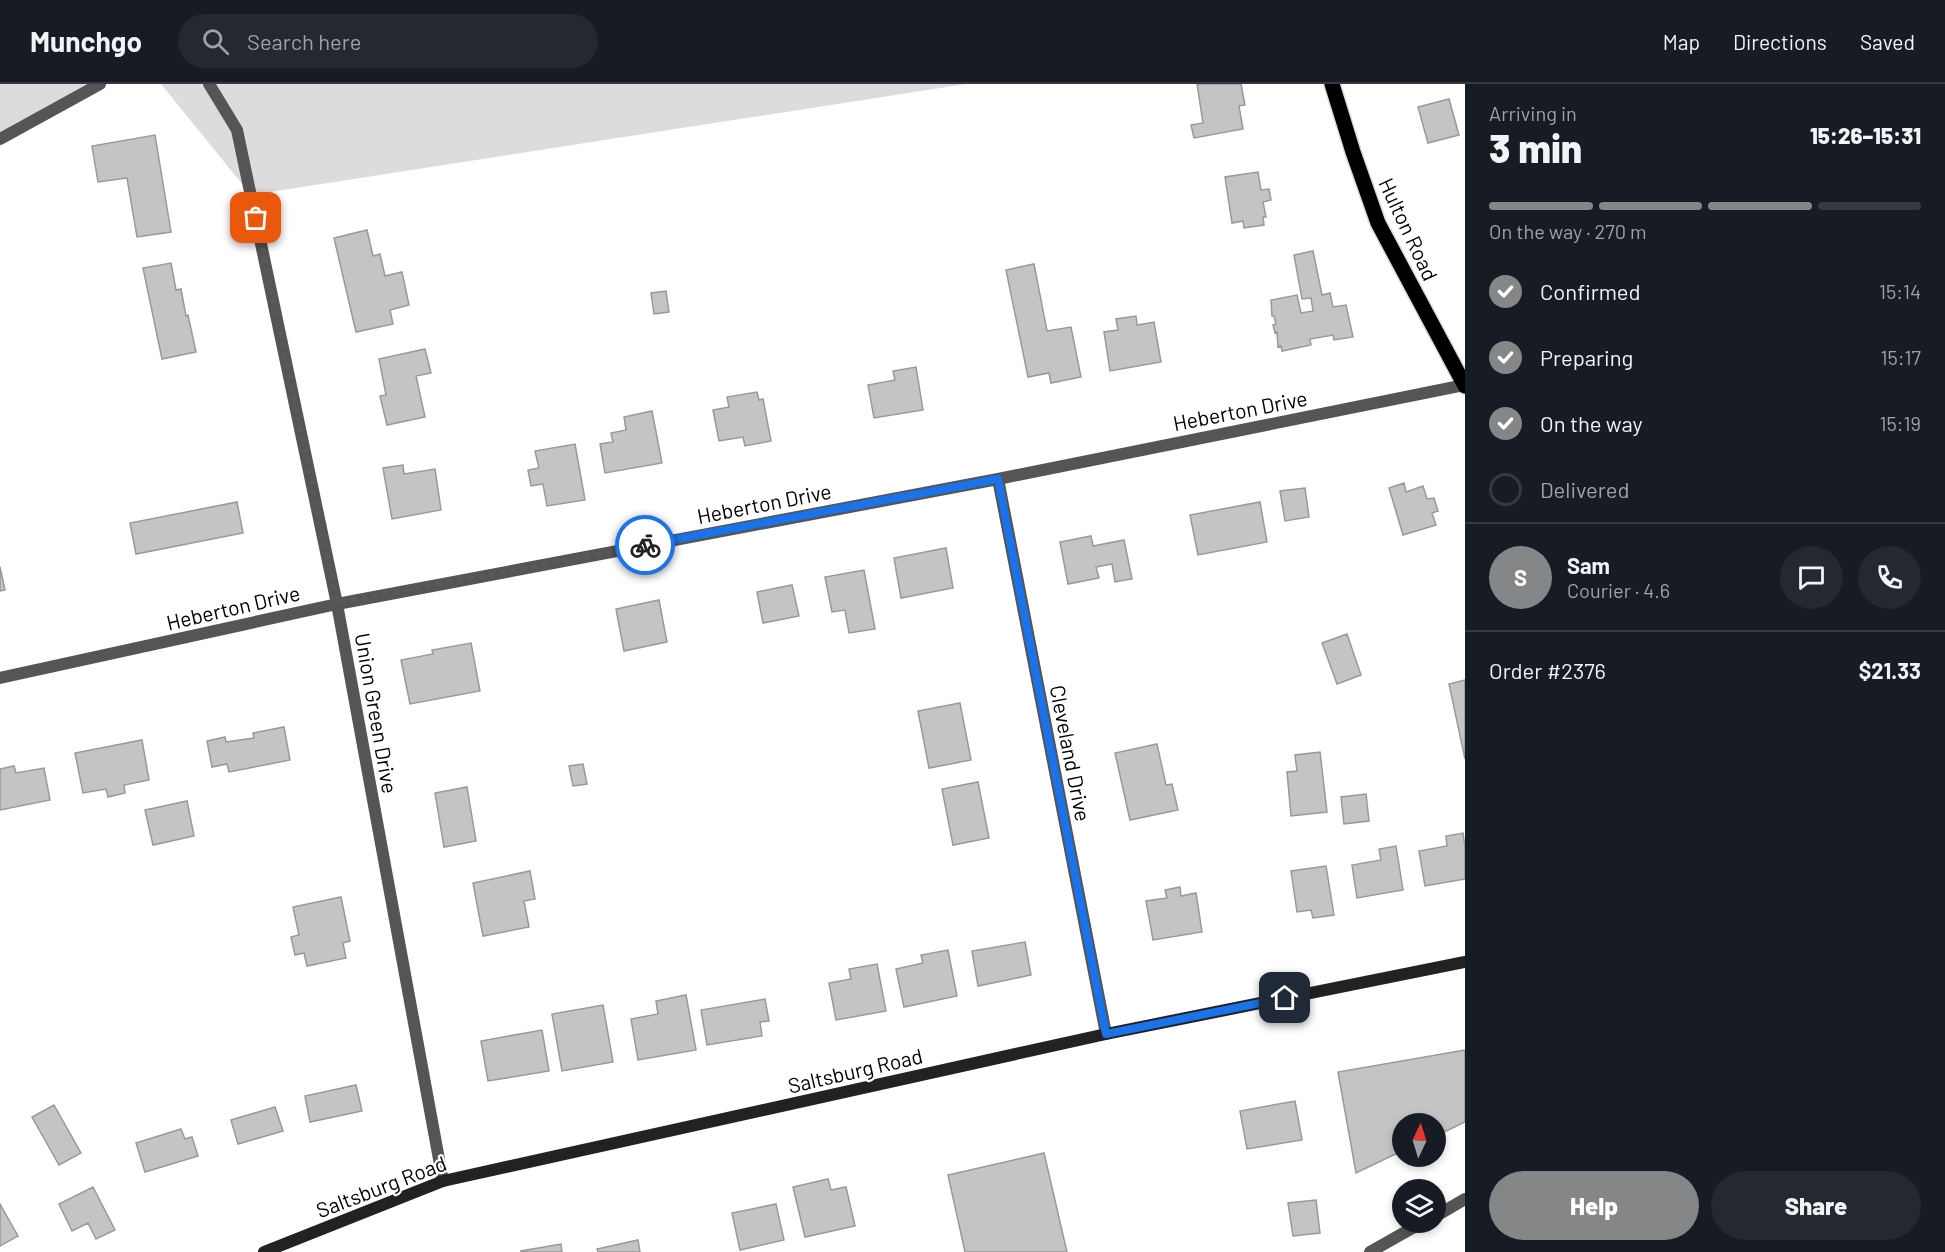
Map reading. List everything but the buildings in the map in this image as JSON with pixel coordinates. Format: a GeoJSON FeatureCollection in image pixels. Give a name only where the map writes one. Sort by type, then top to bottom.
{"type":"FeatureCollection","features":[{"type":"Feature","properties":{"kind":"main road","name":"Hulton Road"},"geometry":{"type":"LineString","coordinates":[[1332,84],[1378,223],[1465,385]]}},
{"type":"Feature","properties":{"kind":"main road","name":"Saltsburg Road"},"geometry":{"type":"LineString","coordinates":[[264,1252],[443,1181],[1106,1034],[1465,962]]}},
{"type":"Feature","properties":{"kind":"street"},"geometry":{"type":"LineString","coordinates":[[0,139],[100,84]]}},
{"type":"Feature","properties":{"kind":"street","name":"Union Green Drive"},"geometry":{"type":"LineString","coordinates":[[209,84],[237,130],[337,603],[443,1181]]}},
{"type":"Feature","properties":{"kind":"street","name":"Heberton Drive"},"geometry":{"type":"LineString","coordinates":[[0,678],[337,603],[998,479],[1465,385]]}},
{"type":"Feature","properties":{"kind":"street","name":"Cleveland Drive"},"geometry":{"type":"LineString","coordinates":[[998,479],[1106,1034]]}},
{"type":"Feature","properties":{"kind":"street"},"geometry":{"type":"LineString","coordinates":[[1446,1209],[1465,1199]]}},
{"type":"Feature","properties":{"kind":"street"},"geometry":{"type":"LineString","coordinates":[[1370,1252],[1404,1233]]}},
{"type":"Feature","properties":{"kind":"shaded area"},"geometry":{"type":"Polygon","coordinates":[[[0,84],[106,84],[0,142],[0,84]]]}},
{"type":"Feature","properties":{"kind":"shaded area"},"geometry":{"type":"Polygon","coordinates":[[[161,84],[966,84],[251,195],[161,84]]]}},
{"type":"Feature","properties":{"kind":"way so far"},"geometry":{"type":"LineString","coordinates":[[256,218],[337,603],[645,545]]}},
{"type":"Feature","properties":{"kind":"route"},"geometry":{"type":"LineString","coordinates":[[645,545],[998,479],[1106,1034],[1285,998]]}}]}
